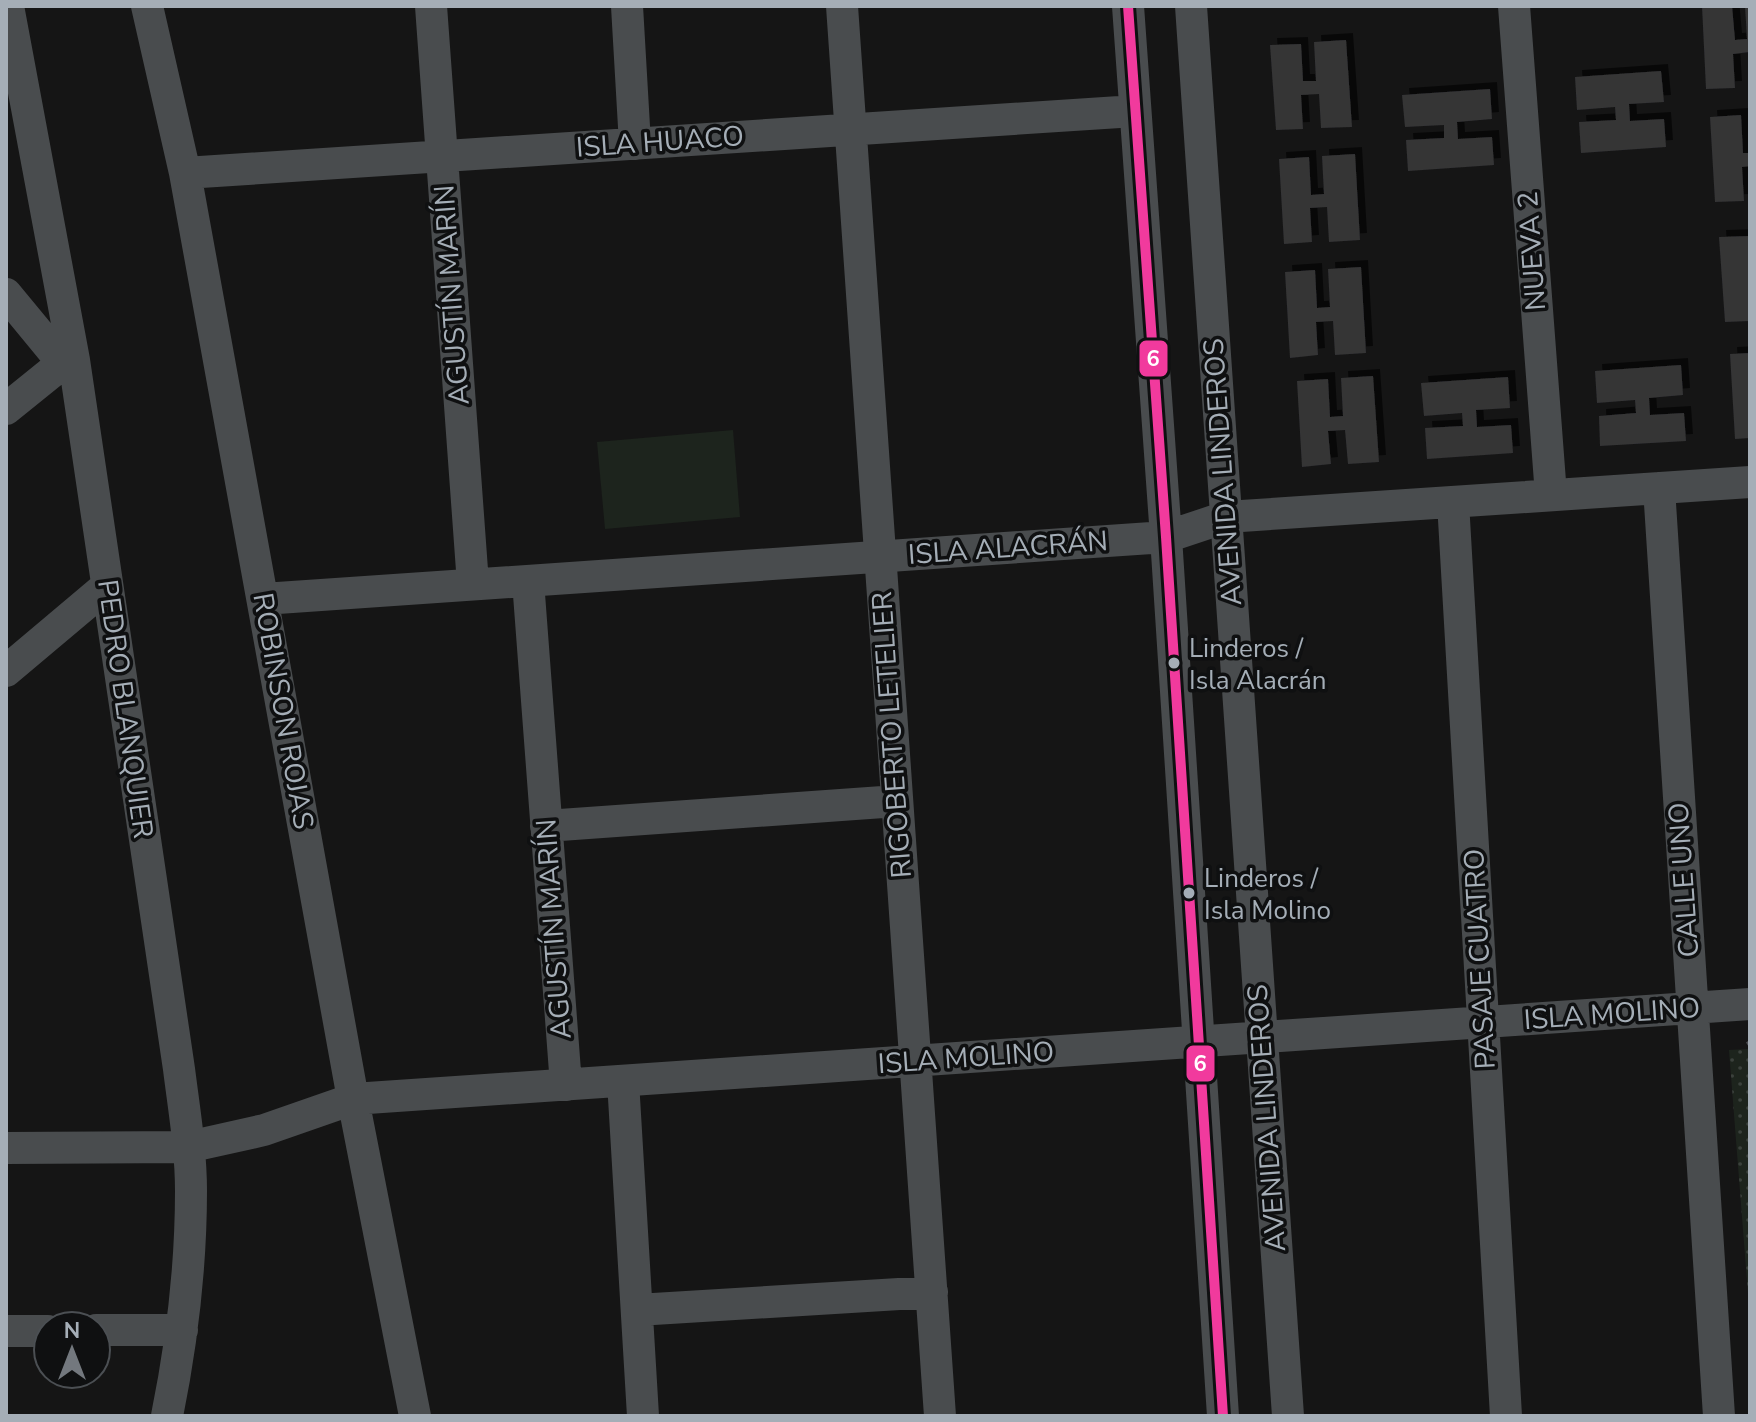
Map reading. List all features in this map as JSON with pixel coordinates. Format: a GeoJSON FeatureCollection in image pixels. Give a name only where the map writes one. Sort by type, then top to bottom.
{"type":"FeatureCollection","features":[{"type":"Feature","properties":{"kind":"street","name":"PEDRO BLANQUIER"},"geometry":{"type":"LineString","coordinates":[[8,6],[107,586],[188,1147],[190,1205],[187,1282],[167,1416]]}},
{"type":"Feature","properties":{"kind":"street","name":"ROBINSON ROJAS"},"geometry":{"type":"LineString","coordinates":[[147,6],[185,173],[353,1099],[415,1416]]}},
{"type":"Feature","properties":{"kind":"street","name":"AGUSTÍN MARÍN"},"geometry":{"type":"LineString","coordinates":[[431,6],[473,584]]}},
{"type":"Feature","properties":{"kind":"street"},"geometry":{"type":"LineString","coordinates":[[627,6],[635,144]]}},
{"type":"Feature","properties":{"kind":"street","name":"RIGOBERTO LETELIER"},"geometry":{"type":"LineString","coordinates":[[842,6],[940,1416]]}},
{"type":"Feature","properties":{"kind":"street"},"geometry":{"type":"LineString","coordinates":[[1128,6],[1223,1416]]}},
{"type":"Feature","properties":{"kind":"street","name":"AVENIDA LINDEROS"},"geometry":{"type":"LineString","coordinates":[[1191,6],[1288,1416]]}},
{"type":"Feature","properties":{"kind":"street","name":"NUEVA 2"},"geometry":{"type":"LineString","coordinates":[[1514,6],[1551,495]]}},
{"type":"Feature","properties":{"kind":"street","name":"ISLA HUACO"},"geometry":{"type":"LineString","coordinates":[[185,173],[1135,111]]}},
{"type":"Feature","properties":{"kind":"street"},"geometry":{"type":"LineString","coordinates":[[6,294],[68,361],[6,409]]}},
{"type":"Feature","properties":{"kind":"street","name":"ISLA ALACRÁN"},"geometry":{"type":"LineString","coordinates":[[263,599],[1166,537],[1226,517],[1750,482]]}},
{"type":"Feature","properties":{"kind":"street","name":"CALLE UNO"},"geometry":{"type":"LineString","coordinates":[[1659,488],[1719,1416]]}},
{"type":"Feature","properties":{"kind":"street","name":"PASAJE CUATRO"},"geometry":{"type":"LineString","coordinates":[[1453,502],[1506,1416]]}},
{"type":"Feature","properties":{"kind":"street","name":"AGUSTÍN MARÍN"},"geometry":{"type":"LineString","coordinates":[[528,581],[566,1085]]}},
{"type":"Feature","properties":{"kind":"street"},"geometry":{"type":"LineString","coordinates":[[6,671],[107,586]]}},
{"type":"Feature","properties":{"kind":"street"},"geometry":{"type":"LineString","coordinates":[[546,826],[897,801]]}},
{"type":"Feature","properties":{"kind":"street","name":"ISLA MOLINO"},"geometry":{"type":"LineString","coordinates":[[188,1147],[264,1130],[353,1099],[1750,1004]]}},
{"type":"Feature","properties":{"kind":"street"},"geometry":{"type":"LineString","coordinates":[[623,1081],[643,1416]]}},
{"type":"Feature","properties":{"kind":"street"},"geometry":{"type":"LineString","coordinates":[[6,1148],[188,1147]]}},
{"type":"Feature","properties":{"kind":"street"},"geometry":{"type":"LineString","coordinates":[[637,1310],[932,1292]]}},
{"type":"Feature","properties":{"kind":"street"},"geometry":{"type":"LineString","coordinates":[[112,1330],[182,1330]]}},
{"type":"Feature","properties":{"kind":"street"},"geometry":{"type":"LineString","coordinates":[[6,1331],[32,1331]]}},
{"type":"Feature","properties":{"kind":"shaded area"},"geometry":{"type":"Polygon","coordinates":[[[733,430],[740,517],[605,529],[597,442],[733,430]]]}},
{"type":"Feature","properties":{"kind":"shaded area"},"geometry":{"type":"Polygon","coordinates":[[[1750,1049],[1750,1319],[1729,1050],[1750,1049]]]}},
{"type":"Feature","properties":{"kind":"building"},"geometry":{"type":"Polygon","coordinates":[[[1702,6],[1732,6],[1735,40],[1747,39],[1745,6],[1750,6],[1750,52],[1733,54],[1735,88],[1706,89],[1702,6]]]}},
{"type":"Feature","properties":{"kind":"building"},"geometry":{"type":"Polygon","coordinates":[[[1346,40],[1352,127],[1321,128],[1319,94],[1301,95],[1303,129],[1276,130],[1270,45],[1301,44],[1303,81],[1316,81],[1314,42],[1346,40]]]}},
{"type":"Feature","properties":{"kind":"building"},"geometry":{"type":"Polygon","coordinates":[[[1661,71],[1664,102],[1629,104],[1630,121],[1664,119],[1666,147],[1581,153],[1579,122],[1616,120],[1615,107],[1577,110],[1575,77],[1661,71]]]}},
{"type":"Feature","properties":{"kind":"building"},"geometry":{"type":"Polygon","coordinates":[[[1490,89],[1492,119],[1457,122],[1458,139],[1492,137],[1494,165],[1408,171],[1406,140],[1444,138],[1444,125],[1405,127],[1402,95],[1490,89]]]}},
{"type":"Feature","properties":{"kind":"building"},"geometry":{"type":"Polygon","coordinates":[[[1741,115],[1743,153],[1750,153],[1750,166],[1742,167],[1744,201],[1715,202],[1710,117],[1741,115]]]}},
{"type":"Feature","properties":{"kind":"building"},"geometry":{"type":"Polygon","coordinates":[[[1355,154],[1360,240],[1329,242],[1327,207],[1310,208],[1312,242],[1284,244],[1279,159],[1309,157],[1311,195],[1324,194],[1322,156],[1355,154]]]}},
{"type":"Feature","properties":{"kind":"building"},"geometry":{"type":"Polygon","coordinates":[[[1750,236],[1750,321],[1725,322],[1719,237],[1750,236]]]}},
{"type":"Feature","properties":{"kind":"building"},"geometry":{"type":"Polygon","coordinates":[[[1361,267],[1366,353],[1335,355],[1333,321],[1316,322],[1318,355],[1290,358],[1285,272],[1315,270],[1317,308],[1330,307],[1328,269],[1361,267]]]}},
{"type":"Feature","properties":{"kind":"building"},"geometry":{"type":"Polygon","coordinates":[[[1750,353],[1750,438],[1735,439],[1730,354],[1750,353]]]}},
{"type":"Feature","properties":{"kind":"building"},"geometry":{"type":"Polygon","coordinates":[[[1681,365],[1683,395],[1649,398],[1650,415],[1684,413],[1686,441],[1600,446],[1599,416],[1636,413],[1635,400],[1597,403],[1595,371],[1681,365]]]}},
{"type":"Feature","properties":{"kind":"building"},"geometry":{"type":"Polygon","coordinates":[[[1373,376],[1379,462],[1348,464],[1345,430],[1328,431],[1331,464],[1302,467],[1297,381],[1328,379],[1330,417],[1343,416],[1341,378],[1373,376]]]}},
{"type":"Feature","properties":{"kind":"building"},"geometry":{"type":"Polygon","coordinates":[[[1508,377],[1510,408],[1476,410],[1477,427],[1511,425],[1513,453],[1427,459],[1425,428],[1463,426],[1462,413],[1424,416],[1421,383],[1508,377]]]}},
{"type":"Feature","properties":{"kind":"transit line","name":"6"},"geometry":{"type":"LineString","coordinates":[[1128,6],[1223,1416]]}},
{"type":"Feature","properties":{"kind":"place","name":"Linderos / Isla Alacrán"},"geometry":{"type":"Point","coordinates":[1174,663]}},
{"type":"Feature","properties":{"kind":"place","name":"Linderos / Isla Molino"},"geometry":{"type":"Point","coordinates":[1189,893]}}]}
